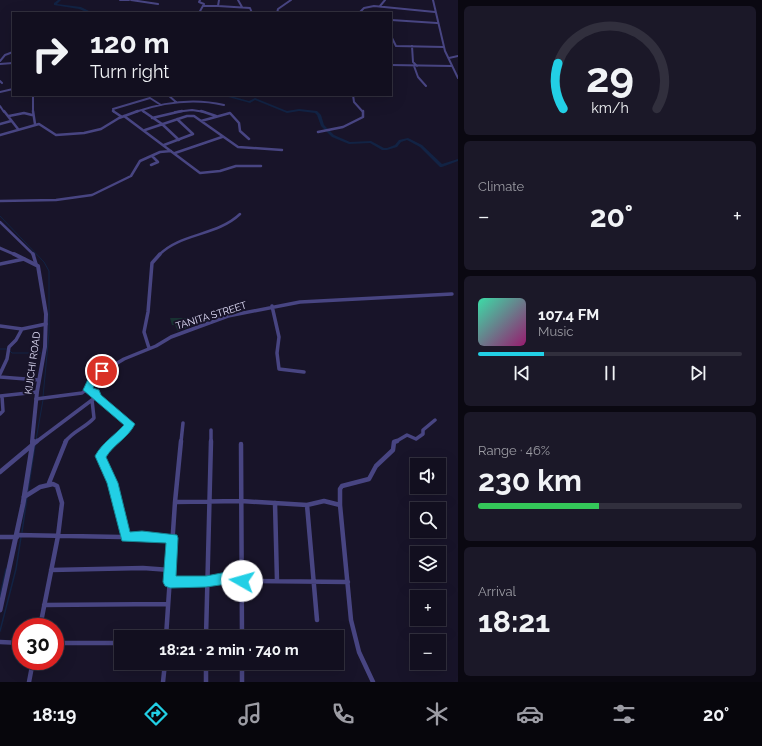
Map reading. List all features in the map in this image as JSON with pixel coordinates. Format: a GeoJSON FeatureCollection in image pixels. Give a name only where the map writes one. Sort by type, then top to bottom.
{"type":"FeatureCollection","features":[{"type":"Feature","properties":{"kind":"street"},"geometry":{"type":"LineString","coordinates":[[120,0],[158,4]]}},
{"type":"Feature","properties":{"kind":"street"},"geometry":{"type":"LineString","coordinates":[[150,3],[154,0]]}},
{"type":"Feature","properties":{"kind":"street"},"geometry":{"type":"LineString","coordinates":[[200,0],[199,2],[204,4],[204,6],[251,8],[252,12]]}},
{"type":"Feature","properties":{"kind":"street"},"geometry":{"type":"LineString","coordinates":[[218,6],[219,0]]}},
{"type":"Feature","properties":{"kind":"street"},"geometry":{"type":"LineString","coordinates":[[238,0],[242,7]]}},
{"type":"Feature","properties":{"kind":"street"},"geometry":{"type":"LineString","coordinates":[[277,12],[278,9],[291,0]]}},
{"type":"Feature","properties":{"kind":"street"},"geometry":{"type":"LineString","coordinates":[[380,6],[385,0]]}},
{"type":"Feature","properties":{"kind":"street"},"geometry":{"type":"LineString","coordinates":[[433,0],[437,23],[444,47],[458,78]]}},
{"type":"Feature","properties":{"kind":"street"},"geometry":{"type":"LineString","coordinates":[[200,12],[204,6]]}},
{"type":"Feature","properties":{"kind":"street"},"geometry":{"type":"LineString","coordinates":[[360,12],[366,7],[380,6],[435,12]]}},
{"type":"Feature","properties":{"kind":"street"},"geometry":{"type":"LineString","coordinates":[[392,20],[437,23]]}},
{"type":"Feature","properties":{"kind":"street"},"geometry":{"type":"LineString","coordinates":[[392,36],[396,46]]}},
{"type":"Feature","properties":{"kind":"street"},"geometry":{"type":"LineString","coordinates":[[392,46],[444,47]]}},
{"type":"Feature","properties":{"kind":"street"},"geometry":{"type":"LineString","coordinates":[[412,46],[414,66],[418,77],[426,86]]}},
{"type":"Feature","properties":{"kind":"street"},"geometry":{"type":"LineString","coordinates":[[0,61],[5,55],[12,52]]}},
{"type":"Feature","properties":{"kind":"street"},"geometry":{"type":"LineString","coordinates":[[449,58],[458,56]]}},
{"type":"Feature","properties":{"kind":"street"},"geometry":{"type":"LineString","coordinates":[[0,64],[12,63]]}},
{"type":"Feature","properties":{"kind":"street"},"geometry":{"type":"LineString","coordinates":[[392,65],[452,67]]}},
{"type":"Feature","properties":{"kind":"street"},"geometry":{"type":"LineString","coordinates":[[0,92],[12,88]]}},
{"type":"Feature","properties":{"kind":"street"},"geometry":{"type":"LineString","coordinates":[[33,96],[34,102],[32,115],[35,124]]}},
{"type":"Feature","properties":{"kind":"street"},"geometry":{"type":"LineString","coordinates":[[169,96],[176,102]]}},
{"type":"Feature","properties":{"kind":"street"},"geometry":{"type":"LineString","coordinates":[[318,132],[341,128],[363,117],[363,110],[354,102],[353,96]]}},
{"type":"Feature","properties":{"kind":"street"},"geometry":{"type":"LineString","coordinates":[[161,105],[150,98],[113,109],[113,111],[145,130],[192,168],[203,173],[220,171],[236,166],[260,166]]}},
{"type":"Feature","properties":{"kind":"street"},"geometry":{"type":"LineString","coordinates":[[0,135],[35,124],[42,124],[51,133],[58,136],[99,130],[123,116],[176,102],[209,102],[224,105]]}},
{"type":"Feature","properties":{"kind":"street"},"geometry":{"type":"LineString","coordinates":[[0,106],[18,129]]}},
{"type":"Feature","properties":{"kind":"street"},"geometry":{"type":"LineString","coordinates":[[142,110],[162,124],[179,140]]}},
{"type":"Feature","properties":{"kind":"street"},"geometry":{"type":"LineString","coordinates":[[152,118],[186,110],[199,111],[216,116]]}},
{"type":"Feature","properties":{"kind":"street"},"geometry":{"type":"LineString","coordinates":[[201,121],[230,112],[239,123],[240,131],[249,139]]}},
{"type":"Feature","properties":{"kind":"street"},"geometry":{"type":"LineString","coordinates":[[9,116],[24,113],[32,115]]}},
{"type":"Feature","properties":{"kind":"street"},"geometry":{"type":"LineString","coordinates":[[145,130],[187,116],[194,116],[240,148],[282,150]]}},
{"type":"Feature","properties":{"kind":"street"},"geometry":{"type":"LineString","coordinates":[[164,145],[193,134],[177,119]]}},
{"type":"Feature","properties":{"kind":"street"},"geometry":{"type":"LineString","coordinates":[[0,124],[11,121]]}},
{"type":"Feature","properties":{"kind":"street"},"geometry":{"type":"LineString","coordinates":[[175,153],[222,136]]}},
{"type":"Feature","properties":{"kind":"street"},"geometry":{"type":"LineString","coordinates":[[0,201],[56,200],[92,195],[130,177],[140,162],[160,152],[171,151]]}},
{"type":"Feature","properties":{"kind":"street"},"geometry":{"type":"LineString","coordinates":[[150,165],[158,162],[152,156]]}},
{"type":"Feature","properties":{"kind":"street"},"geometry":{"type":"LineString","coordinates":[[149,348],[144,332],[148,312],[152,263],[169,247],[186,238],[220,227],[240,214]]}},
{"type":"Feature","properties":{"kind":"street"},"geometry":{"type":"LineString","coordinates":[[0,222],[35,256],[36,264],[0,248]]}},
{"type":"Feature","properties":{"kind":"street"},"geometry":{"type":"LineString","coordinates":[[0,264],[24,259]]}},
{"type":"Feature","properties":{"kind":"street","name":"KIJICHI ROAD"},"geometry":{"type":"LineString","coordinates":[[0,610],[17,536],[24,497],[32,444],[36,399],[45,347],[46,324],[40,269],[36,264]]}},
{"type":"Feature","properties":{"kind":"street","name":"TANITA STREET"},"geometry":{"type":"LineString","coordinates":[[87,390],[94,377],[102,371],[170,337],[217,320],[272,306],[300,302],[452,294]]}},
{"type":"Feature","properties":{"kind":"street"},"geometry":{"type":"LineString","coordinates":[[272,306],[279,337],[277,353],[279,369],[289,372],[297,370],[304,372]]}},
{"type":"Feature","properties":{"kind":"street"},"geometry":{"type":"LineString","coordinates":[[0,326],[22,329],[46,324]]}},
{"type":"Feature","properties":{"kind":"street"},"geometry":{"type":"LineString","coordinates":[[22,329],[16,340],[9,347],[7,358],[0,375],[39,380]]}},
{"type":"Feature","properties":{"kind":"street"},"geometry":{"type":"LineString","coordinates":[[24,497],[49,483],[64,443],[71,434],[88,426],[94,418],[94,398],[96,393],[87,390],[77,394],[36,399]]}},
{"type":"Feature","properties":{"kind":"street"},"geometry":{"type":"LineString","coordinates":[[0,414],[3,411],[1,396],[37,392]]}},
{"type":"Feature","properties":{"kind":"street"},"geometry":{"type":"LineString","coordinates":[[0,472],[32,444],[94,398]]}},
{"type":"Feature","properties":{"kind":"street"},"geometry":{"type":"LineString","coordinates":[[94,398],[130,424],[119,437],[108,445],[100,456],[112,483],[126,538]]}},
{"type":"Feature","properties":{"kind":"street"},"geometry":{"type":"LineString","coordinates":[[373,682],[359,652],[351,620],[340,505],[340,489],[342,486],[369,479],[376,466],[393,450],[394,442],[407,435],[416,439],[423,434],[423,430],[430,422],[434,420]]}},
{"type":"Feature","properties":{"kind":"street"},"geometry":{"type":"LineString","coordinates":[[166,630],[172,538],[183,423]]}},
{"type":"Feature","properties":{"kind":"street"},"geometry":{"type":"LineString","coordinates":[[206,630],[208,501],[212,430]]}},
{"type":"Feature","properties":{"kind":"street"},"geometry":{"type":"LineString","coordinates":[[242,444],[242,630]]}},
{"type":"Feature","properties":{"kind":"street"},"geometry":{"type":"LineString","coordinates":[[42,618],[58,536],[62,498],[57,486],[49,483]]}},
{"type":"Feature","properties":{"kind":"street"},"geometry":{"type":"LineString","coordinates":[[175,502],[241,501],[307,505],[324,501],[340,505]]}},
{"type":"Feature","properties":{"kind":"street"},"geometry":{"type":"LineString","coordinates":[[275,503],[277,581]]}},
{"type":"Feature","properties":{"kind":"street"},"geometry":{"type":"LineString","coordinates":[[307,505],[317,620]]}},
{"type":"Feature","properties":{"kind":"street"},"geometry":{"type":"LineString","coordinates":[[0,537],[58,536],[126,538],[142,536],[172,538]]}},
{"type":"Feature","properties":{"kind":"street"},"geometry":{"type":"LineString","coordinates":[[51,570],[143,568],[170,570]]}},
{"type":"Feature","properties":{"kind":"street"},"geometry":{"type":"LineString","coordinates":[[170,582],[206,581],[227,578],[242,581],[313,583],[348,582]]}},
{"type":"Feature","properties":{"kind":"street"},"geometry":{"type":"LineString","coordinates":[[44,605],[168,604]]}},
{"type":"Feature","properties":{"kind":"street"},"geometry":{"type":"LineString","coordinates":[[0,642],[12,643]]}},
{"type":"Feature","properties":{"kind":"street"},"geometry":{"type":"LineString","coordinates":[[64,643],[114,644]]}},
{"type":"Feature","properties":{"kind":"street"},"geometry":{"type":"LineString","coordinates":[[31,670],[29,682],[34,682]]}},
{"type":"Feature","properties":{"kind":"street"},"geometry":{"type":"LineString","coordinates":[[162,682],[164,670]]}},
{"type":"Feature","properties":{"kind":"street"},"geometry":{"type":"LineString","coordinates":[[206,670],[206,682]]}},
{"type":"Feature","properties":{"kind":"street"},"geometry":{"type":"LineString","coordinates":[[242,670],[242,682]]}},
{"type":"Feature","properties":{"kind":"green space"},"geometry":{"type":"Polygon","coordinates":[[[170,318],[215,318],[178,331],[175,325],[172,325],[170,318]]]}},
{"type":"Feature","properties":{"kind":"waterway"},"geometry":{"type":"LineString","coordinates":[[60,0],[55,4],[80,8],[90,12]]}},
{"type":"Feature","properties":{"kind":"waterway"},"geometry":{"type":"LineString","coordinates":[[227,96],[250,102],[255,99],[287,112],[299,110],[316,112],[319,115],[322,125],[333,136],[350,143],[371,142],[383,149],[387,149],[396,146],[400,141],[408,139],[421,146],[441,166],[458,160]]}},
{"type":"Feature","properties":{"kind":"waterway"},"geometry":{"type":"LineString","coordinates":[[0,216],[44,262],[49,271],[49,333],[43,397]]}},
{"type":"Feature","properties":{"kind":"waterway"},"geometry":{"type":"LineString","coordinates":[[0,349],[7,349]]}},
{"type":"Feature","properties":{"kind":"waterway"},"geometry":{"type":"LineString","coordinates":[[10,351],[12,353],[41,353]]}},
{"type":"Feature","properties":{"kind":"waterway"},"geometry":{"type":"LineString","coordinates":[[36,440],[43,400]]}},
{"type":"Feature","properties":{"kind":"waterway"},"geometry":{"type":"LineString","coordinates":[[28,491],[35,445]]}},
{"type":"Feature","properties":{"kind":"waterway"},"geometry":{"type":"LineString","coordinates":[[22,532],[27,497]]}},
{"type":"Feature","properties":{"kind":"waterway"},"geometry":{"type":"LineString","coordinates":[[0,631],[16,569],[21,537]]}},
{"type":"Feature","properties":{"kind":"waterway"},"geometry":{"type":"LineString","coordinates":[[0,596],[6,569]]}},
{"type":"Feature","properties":{"kind":"route"},"geometry":{"type":"LineString","coordinates":[[102,371],[90,382],[87,390],[96,393],[96,397],[130,424],[129,427],[114,442],[108,445],[100,456],[112,483],[126,538],[142,536],[172,538],[170,582],[206,581],[227,578],[242,581]]}}]}
